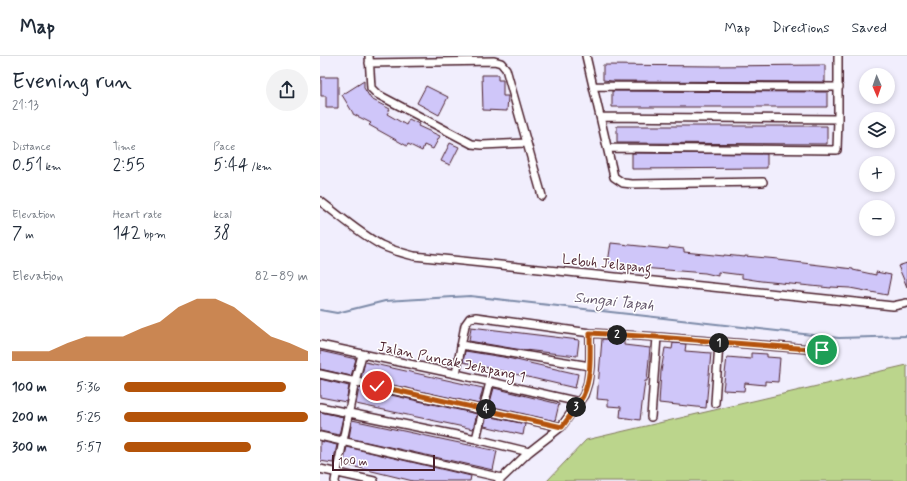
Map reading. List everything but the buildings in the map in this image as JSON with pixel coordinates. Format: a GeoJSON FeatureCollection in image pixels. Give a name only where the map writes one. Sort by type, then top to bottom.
{"type":"FeatureCollection","features":[{"type":"Feature","properties":{"kind":"street"},"geometry":{"type":"LineString","coordinates":[[586,56],[614,177],[623,183],[632,184],[763,182]]}},
{"type":"Feature","properties":{"kind":"street"},"geometry":{"type":"LineString","coordinates":[[608,148],[837,150],[839,87],[838,56]]}},
{"type":"Feature","properties":{"kind":"street"},"geometry":{"type":"LineString","coordinates":[[526,143],[482,145],[466,142],[377,94],[371,88],[369,60],[494,61],[501,63],[506,69],[542,196]]}},
{"type":"Feature","properties":{"kind":"street"},"geometry":{"type":"LineString","coordinates":[[593,86],[839,87]]}},
{"type":"Feature","properties":{"kind":"street"},"geometry":{"type":"LineString","coordinates":[[601,117],[838,119]]}},
{"type":"Feature","properties":{"kind":"street","name":"Lebuh Jelapang"},"geometry":{"type":"LineString","coordinates":[[320,201],[381,245],[398,252],[414,256],[893,306],[907,303]]}},
{"type":"Feature","properties":{"kind":"street"},"geometry":{"type":"LineString","coordinates":[[456,374],[467,321],[470,318],[476,317],[590,333],[822,350]]}},
{"type":"Feature","properties":{"kind":"street"},"geometry":{"type":"LineString","coordinates":[[320,436],[500,480],[529,452],[562,427],[584,395],[588,382],[590,366],[590,333]]}},
{"type":"Feature","properties":{"kind":"street"},"geometry":{"type":"LineString","coordinates":[[651,417],[657,337]]}},
{"type":"Feature","properties":{"kind":"street"},"geometry":{"type":"LineString","coordinates":[[716,403],[719,342]]}},
{"type":"Feature","properties":{"kind":"street","name":"Jalan Puncak Jelapang 1"},"geometry":{"type":"LineString","coordinates":[[320,345],[579,402]]}},
{"type":"Feature","properties":{"kind":"street"},"geometry":{"type":"LineString","coordinates":[[461,345],[590,366]]}},
{"type":"Feature","properties":{"kind":"street"},"geometry":{"type":"LineString","coordinates":[[335,481],[348,413],[362,354]]}},
{"type":"Feature","properties":{"kind":"street"},"geometry":{"type":"LineString","coordinates":[[320,374],[562,427]]}},
{"type":"Feature","properties":{"kind":"street"},"geometry":{"type":"LineString","coordinates":[[476,439],[490,382]]}},
{"type":"Feature","properties":{"kind":"street"},"geometry":{"type":"LineString","coordinates":[[320,407],[476,439],[529,452]]}},
{"type":"Feature","properties":{"kind":"street"},"geometry":{"type":"LineString","coordinates":[[320,469],[374,481]]}},
{"type":"Feature","properties":{"kind":"green space"},"geometry":{"type":"Polygon","coordinates":[[[907,365],[907,481],[547,481],[586,440],[907,365]]]}},
{"type":"Feature","properties":{"kind":"waterway","name":"Sungai Tapah"},"geometry":{"type":"LineString","coordinates":[[320,310],[337,313],[385,301],[470,296],[839,338],[907,336]]}},
{"type":"Feature","properties":{"kind":"route"},"geometry":{"type":"LineString","coordinates":[[377,386],[562,427],[584,395],[588,382],[590,366],[590,333],[822,350]]}}]}
